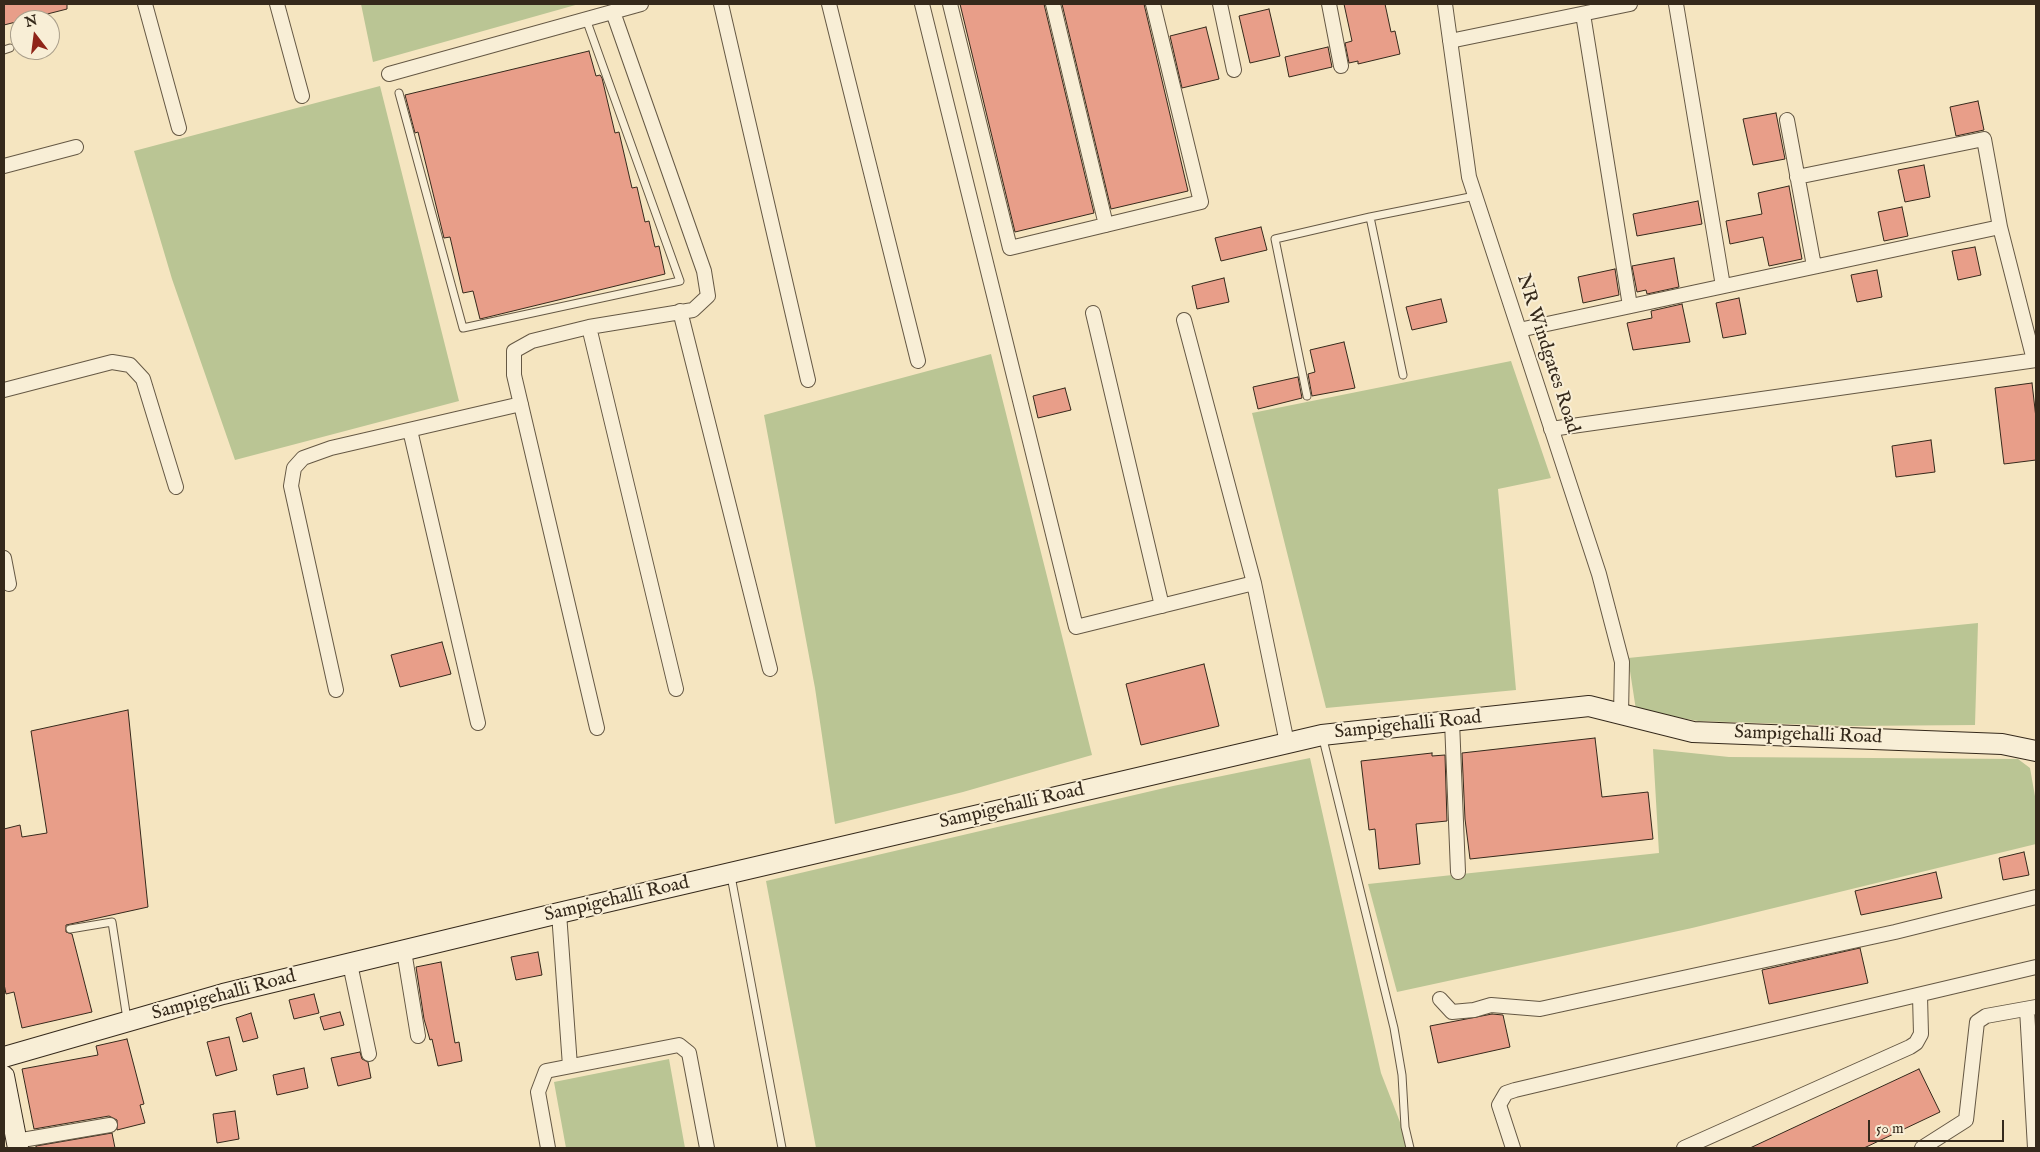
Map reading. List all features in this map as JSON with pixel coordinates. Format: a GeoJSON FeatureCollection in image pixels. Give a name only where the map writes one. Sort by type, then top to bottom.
{"type":"FeatureCollection","features":[{"type":"Feature","properties":{"kind":"street"},"geometry":{"type":"LineString","coordinates":[[145,4],[179,128]]}},
{"type":"Feature","properties":{"kind":"street"},"geometry":{"type":"LineString","coordinates":[[277,4],[302,96]]}},
{"type":"Feature","properties":{"kind":"street"},"geometry":{"type":"LineString","coordinates":[[389,74],[642,4]]}},
{"type":"Feature","properties":{"kind":"street"},"geometry":{"type":"LineString","coordinates":[[721,4],[808,380]]}},
{"type":"Feature","properties":{"kind":"street"},"geometry":{"type":"LineString","coordinates":[[829,4],[918,362]]}},
{"type":"Feature","properties":{"kind":"street"},"geometry":{"type":"LineString","coordinates":[[922,4],[1076,628],[1254,583]]}},
{"type":"Feature","properties":{"kind":"street"},"geometry":{"type":"LineString","coordinates":[[950,4],[1010,248],[1201,202],[1153,4]]}},
{"type":"Feature","properties":{"kind":"street"},"geometry":{"type":"LineString","coordinates":[[1053,4],[1106,225]]}},
{"type":"Feature","properties":{"kind":"street"},"geometry":{"type":"LineString","coordinates":[[1220,4],[1234,70]]}},
{"type":"Feature","properties":{"kind":"street"},"geometry":{"type":"LineString","coordinates":[[1329,4],[1341,66]]}},
{"type":"Feature","properties":{"kind":"street","name":"NR Windgates Road"},"geometry":{"type":"LineString","coordinates":[[1445,4],[1469,177],[1599,574],[1622,662],[1621,714]]}},
{"type":"Feature","properties":{"kind":"street"},"geometry":{"type":"LineString","coordinates":[[1450,41],[1630,4]]}},
{"type":"Feature","properties":{"kind":"street"},"geometry":{"type":"LineString","coordinates":[[1676,4],[1723,286]]}},
{"type":"Feature","properties":{"kind":"street"},"geometry":{"type":"LineString","coordinates":[[597,728],[514,375],[514,350],[532,341],[589,327],[693,310],[708,296],[704,271],[613,12]]}},
{"type":"Feature","properties":{"kind":"street"},"geometry":{"type":"LineString","coordinates":[[1583,14],[1630,306]]}},
{"type":"Feature","properties":{"kind":"street"},"geometry":{"type":"LineString","coordinates":[[1786,120],[1814,266]]}},
{"type":"Feature","properties":{"kind":"street"},"geometry":{"type":"LineString","coordinates":[[1551,429],[2035,360],[2000,226],[1984,139],[1797,177]]}},
{"type":"Feature","properties":{"kind":"street"},"geometry":{"type":"LineString","coordinates":[[4,166],[76,147]]}},
{"type":"Feature","properties":{"kind":"street"},"geometry":{"type":"LineString","coordinates":[[1519,330],[2000,226]]}},
{"type":"Feature","properties":{"kind":"street"},"geometry":{"type":"LineString","coordinates":[[680,311],[770,669]]}},
{"type":"Feature","properties":{"kind":"street"},"geometry":{"type":"LineString","coordinates":[[1093,314],[1162,606]]}},
{"type":"Feature","properties":{"kind":"street"},"geometry":{"type":"LineString","coordinates":[[1184,320],[1254,583],[1286,743]]}},
{"type":"Feature","properties":{"kind":"street"},"geometry":{"type":"LineString","coordinates":[[589,327],[676,689]]}},
{"type":"Feature","properties":{"kind":"street"},"geometry":{"type":"LineString","coordinates":[[4,390],[112,362],[130,365],[143,378],[176,487]]}},
{"type":"Feature","properties":{"kind":"street"},"geometry":{"type":"LineString","coordinates":[[336,690],[290,486],[294,468],[303,458],[331,448],[521,404]]}},
{"type":"Feature","properties":{"kind":"street"},"geometry":{"type":"LineString","coordinates":[[410,430],[478,723]]}},
{"type":"Feature","properties":{"kind":"street"},"geometry":{"type":"LineString","coordinates":[[4,558],[9,584]]}},
{"type":"Feature","properties":{"kind":"street","name":"Sampigehalli Road"},"geometry":{"type":"LineString","coordinates":[[4,1057],[223,994],[559,913],[1322,735],[1589,706],[1693,732],[2002,744],[2036,751]]}},
{"type":"Feature","properties":{"kind":"street"},"geometry":{"type":"LineString","coordinates":[[1452,721],[1458,872]]}},
{"type":"Feature","properties":{"kind":"street"},"geometry":{"type":"LineString","coordinates":[[1440,999],[1452,1012],[1474,1010],[1491,1005],[1540,1009],[1885,934],[2036,897]]}},
{"type":"Feature","properties":{"kind":"street"},"geometry":{"type":"LineString","coordinates":[[559,913],[570,1066]]}},
{"type":"Feature","properties":{"kind":"street"},"geometry":{"type":"LineString","coordinates":[[404,951],[418,1036]]}},
{"type":"Feature","properties":{"kind":"street"},"geometry":{"type":"LineString","coordinates":[[350,964],[370,1054]]}},
{"type":"Feature","properties":{"kind":"street"},"geometry":{"type":"LineString","coordinates":[[1513,1148],[1499,1105],[1506,1093],[2036,967]]}},
{"type":"Feature","properties":{"kind":"street"},"geometry":{"type":"LineString","coordinates":[[1684,1148],[1910,1047],[1916,1043],[1920,1034],[1920,996]]}},
{"type":"Feature","properties":{"kind":"street"},"geometry":{"type":"LineString","coordinates":[[1922,1148],[1966,1120],[1977,1022],[1986,1016],[2031,1008],[2035,1148]]}},
{"type":"Feature","properties":{"kind":"street"},"geometry":{"type":"LineString","coordinates":[[548,1148],[538,1092],[546,1071],[679,1045],[689,1052],[707,1148]]}},
{"type":"Feature","properties":{"kind":"street"},"geometry":{"type":"LineString","coordinates":[[4,1077],[17,1144],[110,1125]]}},
{"type":"Feature","properties":{"kind":"lane"},"geometry":{"type":"LineString","coordinates":[[399,93],[463,328],[680,281],[586,19]]}},
{"type":"Feature","properties":{"kind":"lane"},"geometry":{"type":"LineString","coordinates":[[1307,396],[1275,239],[1370,217],[1475,196]]}},
{"type":"Feature","properties":{"kind":"lane"},"geometry":{"type":"LineString","coordinates":[[1370,217],[1404,375]]}},
{"type":"Feature","properties":{"kind":"lane"},"geometry":{"type":"LineString","coordinates":[[1322,735],[1394,1028],[1402,1076],[1405,1127],[1410,1148]]}},
{"type":"Feature","properties":{"kind":"lane"},"geometry":{"type":"LineString","coordinates":[[730,873],[782,1148]]}},
{"type":"Feature","properties":{"kind":"lane"},"geometry":{"type":"LineString","coordinates":[[70,929],[112,922],[127,1022]]}},
{"type":"Feature","properties":{"kind":"green space"},"geometry":{"type":"Polygon","coordinates":[[[361,4],[579,4],[373,62],[361,4]]]}},
{"type":"Feature","properties":{"kind":"green space"},"geometry":{"type":"Polygon","coordinates":[[[380,86],[459,401],[235,460],[172,279],[134,151],[380,86]]]}},
{"type":"Feature","properties":{"kind":"green space"},"geometry":{"type":"Polygon","coordinates":[[[991,354],[1092,755],[963,792],[835,824],[815,688],[764,415],[991,354]]]}},
{"type":"Feature","properties":{"kind":"green space"},"geometry":{"type":"Polygon","coordinates":[[[1511,361],[1551,478],[1498,489],[1516,690],[1326,708],[1252,413],[1511,361]]]}},
{"type":"Feature","properties":{"kind":"green space"},"geometry":{"type":"Polygon","coordinates":[[[1978,623],[1975,725],[1851,726],[1698,721],[1636,710],[1628,658],[1978,623]]]}},
{"type":"Feature","properties":{"kind":"green space"},"geometry":{"type":"Polygon","coordinates":[[[1653,749],[1729,757],[2018,759],[2030,768],[2036,802],[2036,844],[1692,928],[1397,992],[1368,884],[1659,853],[1653,749]]]}},
{"type":"Feature","properties":{"kind":"green space"},"geometry":{"type":"Polygon","coordinates":[[[1310,758],[1381,1073],[1410,1148],[816,1148],[766,881],[1173,786],[1310,758]]]}},
{"type":"Feature","properties":{"kind":"green space"},"geometry":{"type":"Polygon","coordinates":[[[669,1059],[685,1148],[566,1148],[554,1082],[669,1059]]]}},
{"type":"Feature","properties":{"kind":"building"},"geometry":{"type":"Polygon","coordinates":[[[4,4],[67,4],[67,9],[60,11],[10,10],[10,23],[4,25],[4,4]]]}},
{"type":"Feature","properties":{"kind":"building"},"geometry":{"type":"Polygon","coordinates":[[[960,4],[1044,4],[1094,213],[1015,232],[960,4]]]}},
{"type":"Feature","properties":{"kind":"building"},"geometry":{"type":"Polygon","coordinates":[[[1062,4],[1144,4],[1188,191],[1111,209],[1062,4]]]}},
{"type":"Feature","properties":{"kind":"building"},"geometry":{"type":"Polygon","coordinates":[[[1344,4],[1385,4],[1391,32],[1395,31],[1400,54],[1358,64],[1358,61],[1349,63],[1345,43],[1352,41],[1344,4]]]}},
{"type":"Feature","properties":{"kind":"building"},"geometry":{"type":"Polygon","coordinates":[[[1269,9],[1280,56],[1250,63],[1239,16],[1269,9]]]}},
{"type":"Feature","properties":{"kind":"building"},"geometry":{"type":"Polygon","coordinates":[[[1206,27],[1219,79],[1182,88],[1170,36],[1206,27]]]}},
{"type":"Feature","properties":{"kind":"building"},"geometry":{"type":"Polygon","coordinates":[[[1328,47],[1332,67],[1289,77],[1285,57],[1328,47]]]}},
{"type":"Feature","properties":{"kind":"building"},"geometry":{"type":"Polygon","coordinates":[[[589,51],[596,76],[600,75],[602,78],[615,133],[619,132],[632,188],[637,187],[645,222],[649,221],[655,247],[659,246],[665,274],[480,319],[473,291],[463,293],[450,237],[444,238],[418,132],[415,133],[405,95],[589,51]]]}},
{"type":"Feature","properties":{"kind":"building"},"geometry":{"type":"Polygon","coordinates":[[[1978,101],[1984,130],[1956,136],[1950,107],[1978,101]]]}},
{"type":"Feature","properties":{"kind":"building"},"geometry":{"type":"Polygon","coordinates":[[[1776,113],[1785,159],[1753,165],[1743,119],[1776,113]]]}},
{"type":"Feature","properties":{"kind":"building"},"geometry":{"type":"Polygon","coordinates":[[[1924,165],[1930,197],[1905,202],[1898,170],[1924,165]]]}},
{"type":"Feature","properties":{"kind":"building"},"geometry":{"type":"Polygon","coordinates":[[[1789,186],[1802,259],[1769,266],[1763,237],[1730,244],[1726,221],[1762,214],[1758,193],[1789,186]]]}},
{"type":"Feature","properties":{"kind":"building"},"geometry":{"type":"Polygon","coordinates":[[[1698,201],[1702,224],[1637,236],[1633,214],[1698,201]]]}},
{"type":"Feature","properties":{"kind":"building"},"geometry":{"type":"Polygon","coordinates":[[[1902,207],[1908,236],[1884,241],[1878,212],[1902,207]]]}},
{"type":"Feature","properties":{"kind":"building"},"geometry":{"type":"Polygon","coordinates":[[[1261,227],[1267,250],[1221,261],[1215,238],[1261,227]]]}},
{"type":"Feature","properties":{"kind":"building"},"geometry":{"type":"Polygon","coordinates":[[[1975,247],[1981,275],[1958,280],[1952,251],[1975,247]]]}},
{"type":"Feature","properties":{"kind":"building"},"geometry":{"type":"Polygon","coordinates":[[[1674,258],[1679,287],[1647,294],[1646,290],[1637,292],[1632,266],[1674,258]]]}},
{"type":"Feature","properties":{"kind":"building"},"geometry":{"type":"Polygon","coordinates":[[[1615,269],[1619,295],[1583,303],[1578,277],[1615,269]]]}},
{"type":"Feature","properties":{"kind":"building"},"geometry":{"type":"Polygon","coordinates":[[[1877,270],[1882,297],[1857,302],[1851,275],[1877,270]]]}},
{"type":"Feature","properties":{"kind":"building"},"geometry":{"type":"Polygon","coordinates":[[[1224,278],[1229,302],[1197,309],[1192,286],[1224,278]]]}},
{"type":"Feature","properties":{"kind":"building"},"geometry":{"type":"Polygon","coordinates":[[[1739,298],[1746,334],[1723,338],[1716,303],[1739,298]]]}},
{"type":"Feature","properties":{"kind":"building"},"geometry":{"type":"Polygon","coordinates":[[[1441,299],[1447,322],[1412,330],[1406,307],[1441,299]]]}},
{"type":"Feature","properties":{"kind":"building"},"geometry":{"type":"Polygon","coordinates":[[[1682,304],[1690,342],[1633,350],[1627,323],[1652,318],[1651,311],[1682,304]]]}},
{"type":"Feature","properties":{"kind":"building"},"geometry":{"type":"Polygon","coordinates":[[[1344,342],[1355,388],[1312,396],[1308,374],[1315,372],[1310,350],[1344,342]]]}},
{"type":"Feature","properties":{"kind":"building"},"geometry":{"type":"Polygon","coordinates":[[[1298,377],[1302,398],[1258,409],[1253,387],[1298,377]]]}},
{"type":"Feature","properties":{"kind":"building"},"geometry":{"type":"Polygon","coordinates":[[[2032,383],[2036,418],[2036,460],[2004,464],[1995,388],[2032,383]]]}},
{"type":"Feature","properties":{"kind":"building"},"geometry":{"type":"Polygon","coordinates":[[[1065,388],[1071,410],[1038,418],[1033,396],[1065,388]]]}},
{"type":"Feature","properties":{"kind":"building"},"geometry":{"type":"Polygon","coordinates":[[[1931,440],[1935,472],[1896,477],[1892,446],[1931,440]]]}},
{"type":"Feature","properties":{"kind":"building"},"geometry":{"type":"Polygon","coordinates":[[[442,642],[451,674],[400,687],[391,655],[442,642]]]}},
{"type":"Feature","properties":{"kind":"building"},"geometry":{"type":"Polygon","coordinates":[[[1204,664],[1219,726],[1141,745],[1126,684],[1204,664]]]}},
{"type":"Feature","properties":{"kind":"building"},"geometry":{"type":"Polygon","coordinates":[[[128,710],[148,907],[66,925],[66,932],[72,934],[92,1012],[22,1028],[14,992],[6,994],[4,984],[4,829],[20,825],[22,837],[47,833],[31,731],[128,710]]]}},
{"type":"Feature","properties":{"kind":"building"},"geometry":{"type":"Polygon","coordinates":[[[1595,738],[1602,797],[1648,792],[1653,839],[1470,859],[1465,819],[1462,753],[1595,738]]]}},
{"type":"Feature","properties":{"kind":"building"},"geometry":{"type":"Polygon","coordinates":[[[1432,753],[1432,756],[1445,755],[1447,821],[1416,824],[1420,864],[1379,869],[1375,829],[1369,830],[1361,761],[1432,753]]]}},
{"type":"Feature","properties":{"kind":"building"},"geometry":{"type":"Polygon","coordinates":[[[2024,852],[2029,875],[2003,880],[1999,858],[2024,852]]]}},
{"type":"Feature","properties":{"kind":"building"},"geometry":{"type":"Polygon","coordinates":[[[1936,872],[1942,898],[1861,915],[1855,891],[1936,872]]]}},
{"type":"Feature","properties":{"kind":"building"},"geometry":{"type":"Polygon","coordinates":[[[1860,948],[1868,983],[1769,1004],[1762,970],[1860,948]]]}},
{"type":"Feature","properties":{"kind":"building"},"geometry":{"type":"Polygon","coordinates":[[[538,952],[542,975],[516,980],[511,957],[538,952]]]}},
{"type":"Feature","properties":{"kind":"building"},"geometry":{"type":"Polygon","coordinates":[[[441,962],[455,1043],[459,1042],[462,1061],[438,1066],[432,1039],[430,1040],[424,1019],[416,967],[441,962]]]}},
{"type":"Feature","properties":{"kind":"building"},"geometry":{"type":"Polygon","coordinates":[[[314,994],[319,1013],[294,1019],[289,1000],[314,994]]]}},
{"type":"Feature","properties":{"kind":"building"},"geometry":{"type":"Polygon","coordinates":[[[340,1012],[344,1025],[324,1030],[320,1017],[340,1012]]]}},
{"type":"Feature","properties":{"kind":"building"},"geometry":{"type":"Polygon","coordinates":[[[251,1013],[258,1038],[243,1042],[236,1018],[251,1013]]]}},
{"type":"Feature","properties":{"kind":"building"},"geometry":{"type":"Polygon","coordinates":[[[1492,1014],[1503,1015],[1510,1047],[1438,1063],[1430,1026],[1492,1014]]]}},
{"type":"Feature","properties":{"kind":"building"},"geometry":{"type":"Polygon","coordinates":[[[229,1037],[237,1070],[216,1076],[207,1042],[229,1037]]]}},
{"type":"Feature","properties":{"kind":"building"},"geometry":{"type":"Polygon","coordinates":[[[127,1039],[144,1104],[140,1105],[145,1123],[117,1130],[117,1120],[109,1116],[34,1129],[22,1069],[98,1055],[96,1046],[127,1039]]]}},
{"type":"Feature","properties":{"kind":"building"},"geometry":{"type":"Polygon","coordinates":[[[360,1052],[362,1059],[368,1062],[371,1078],[338,1086],[331,1058],[360,1052]]]}},
{"type":"Feature","properties":{"kind":"building"},"geometry":{"type":"Polygon","coordinates":[[[304,1068],[308,1088],[277,1095],[273,1075],[304,1068]]]}},
{"type":"Feature","properties":{"kind":"building"},"geometry":{"type":"Polygon","coordinates":[[[1919,1069],[1940,1112],[1864,1148],[1750,1148],[1919,1069]]]}},
{"type":"Feature","properties":{"kind":"building"},"geometry":{"type":"Polygon","coordinates":[[[235,1111],[239,1139],[217,1143],[213,1114],[235,1111]]]}},
{"type":"Feature","properties":{"kind":"building"},"geometry":{"type":"Polygon","coordinates":[[[112,1133],[115,1148],[36,1148],[36,1146],[112,1133]]]}}]}
